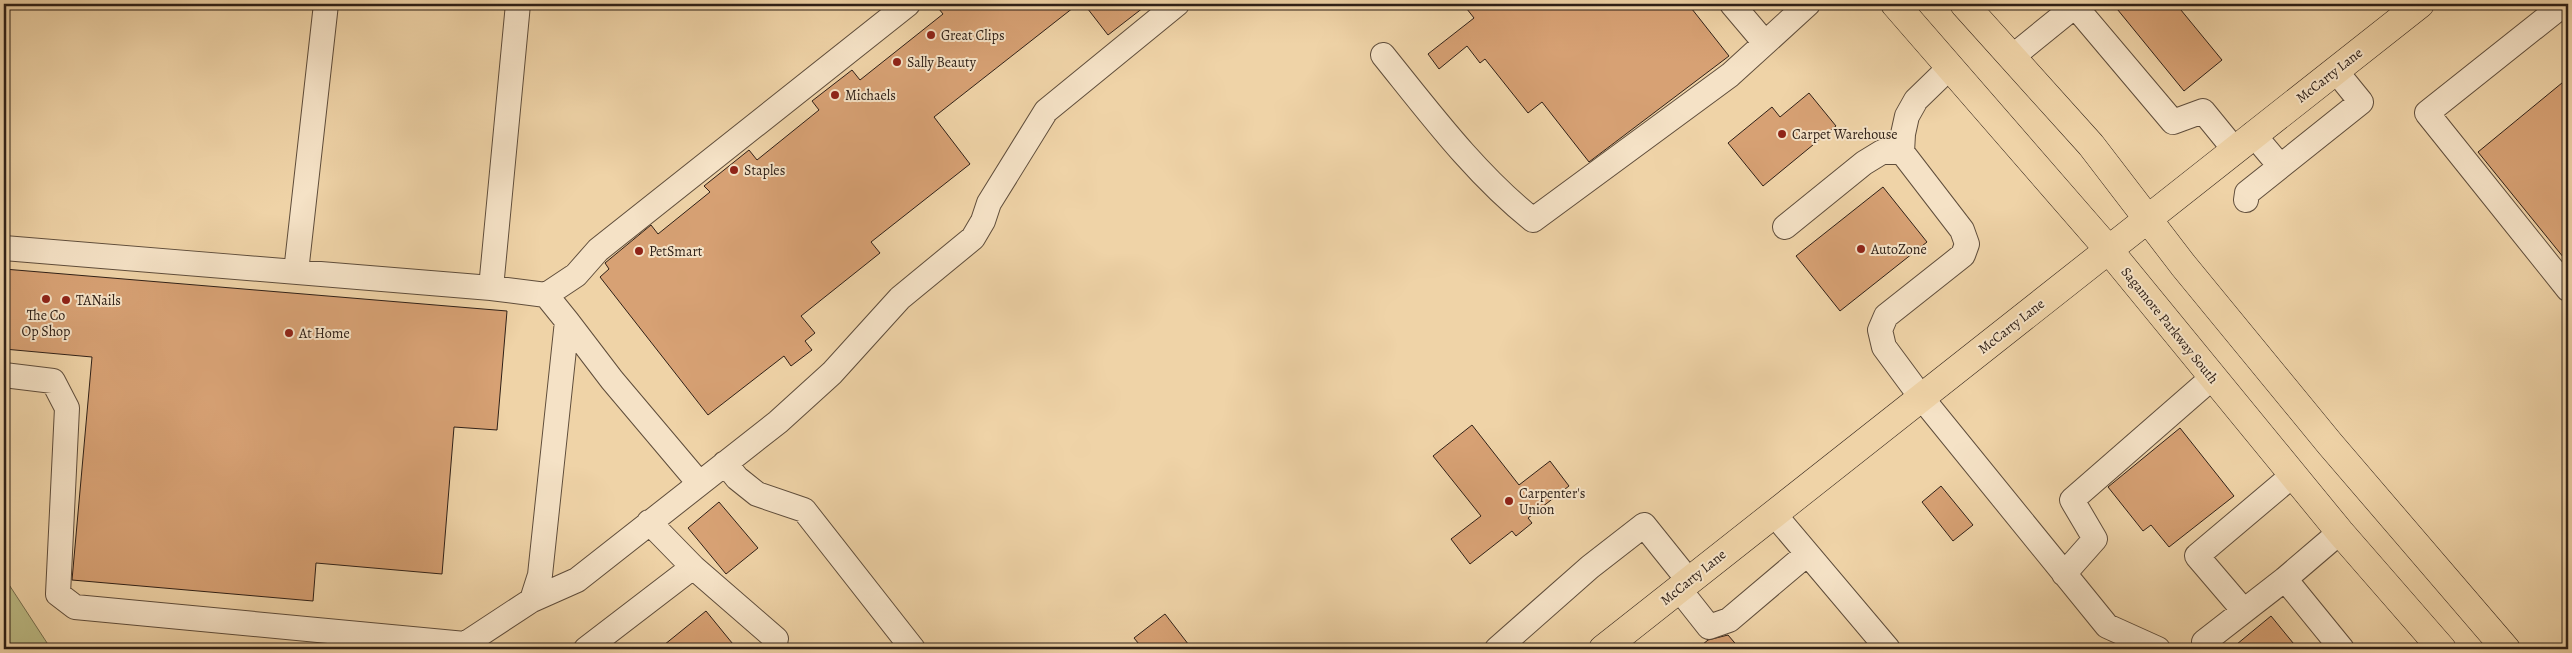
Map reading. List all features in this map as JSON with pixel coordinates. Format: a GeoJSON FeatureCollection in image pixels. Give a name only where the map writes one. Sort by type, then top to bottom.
{"type":"FeatureCollection","features":[{"type":"Feature","properties":{"kind":"main road","name":"Sagamore Parkway South"},"geometry":{"type":"LineString","coordinates":[[1895,4],[2108,249],[2340,532],[2442,649]]}},
{"type":"Feature","properties":{"kind":"main road"},"geometry":{"type":"LineString","coordinates":[[1964,4],[2092,144],[2183,265],[2330,444],[2506,649]]}},
{"type":"Feature","properties":{"kind":"main road","name":"McCarty Lane"},"geometry":{"type":"LineString","coordinates":[[1603,649],[2147,217],[2420,4]]}},
{"type":"Feature","properties":{"kind":"lane"},"geometry":{"type":"LineString","coordinates":[[296,272],[326,4]]}},
{"type":"Feature","properties":{"kind":"lane"},"geometry":{"type":"LineString","coordinates":[[491,288],[518,4]]}},
{"type":"Feature","properties":{"kind":"lane"},"geometry":{"type":"LineString","coordinates":[[4,248],[491,288],[546,295],[576,275],[598,250],[908,4]]}},
{"type":"Feature","properties":{"kind":"lane"},"geometry":{"type":"LineString","coordinates":[[4,375],[53,381],[67,408],[58,594],[75,607],[468,646],[532,600],[577,580],[785,416],[832,373],[900,298],[972,238],[983,221],[990,203],[1046,111],[1177,4]]}},
{"type":"Feature","properties":{"kind":"lane"},"geometry":{"type":"LineString","coordinates":[[1732,4],[1764,43]]}},
{"type":"Feature","properties":{"kind":"lane"},"geometry":{"type":"LineString","coordinates":[[1383,55],[1423,105],[1505,198],[1533,220],[1730,75],[1808,4]]}},
{"type":"Feature","properties":{"kind":"lane"},"geometry":{"type":"LineString","coordinates":[[2564,4],[2427,114],[2568,289]]}},
{"type":"Feature","properties":{"kind":"lane"},"geometry":{"type":"LineString","coordinates":[[2012,57],[2075,6],[2173,122],[2203,111],[2280,166]]}},
{"type":"Feature","properties":{"kind":"lane"},"geometry":{"type":"LineString","coordinates":[[1950,68],[1916,100],[1907,116],[1902,152],[1962,230],[1967,244],[1963,255],[1886,316],[1880,330],[1884,347],[1921,397],[2107,626],[2158,649]]}},
{"type":"Feature","properties":{"kind":"lane"},"geometry":{"type":"LineString","coordinates":[[2246,200],[2247,192],[2361,102],[2335,70]]}},
{"type":"Feature","properties":{"kind":"lane"},"geometry":{"type":"LineString","coordinates":[[1785,227],[1864,163],[1882,152],[1902,152]]}},
{"type":"Feature","properties":{"kind":"lane"},"geometry":{"type":"LineString","coordinates":[[546,295],[612,380],[699,483]]}},
{"type":"Feature","properties":{"kind":"lane"},"geometry":{"type":"LineString","coordinates":[[532,600],[540,575],[567,321]]}},
{"type":"Feature","properties":{"kind":"lane"},"geometry":{"type":"LineString","coordinates":[[2064,574],[2095,539],[2072,500],[2213,378]]}},
{"type":"Feature","properties":{"kind":"lane"},"geometry":{"type":"LineString","coordinates":[[725,463],[737,478],[757,494],[804,510],[913,649]]}},
{"type":"Feature","properties":{"kind":"lane"},"geometry":{"type":"LineString","coordinates":[[2244,611],[2197,556],[2293,475]]}},
{"type":"Feature","properties":{"kind":"lane"},"geometry":{"type":"LineString","coordinates":[[1774,514],[1888,649]]}},
{"type":"Feature","properties":{"kind":"lane"},"geometry":{"type":"LineString","coordinates":[[649,522],[693,568],[776,639]]}},
{"type":"Feature","properties":{"kind":"lane"},"geometry":{"type":"LineString","coordinates":[[1497,649],[1590,567],[1644,525],[1709,627],[1729,620],[1808,554]]}},
{"type":"Feature","properties":{"kind":"lane"},"geometry":{"type":"LineString","coordinates":[[2210,649],[2204,642],[2285,580],[2340,532]]}},
{"type":"Feature","properties":{"kind":"lane"},"geometry":{"type":"LineString","coordinates":[[586,649],[693,568]]}},
{"type":"Feature","properties":{"kind":"lane"},"geometry":{"type":"LineString","coordinates":[[2285,580],[2342,649]]}},
{"type":"Feature","properties":{"kind":"shaded area"},"geometry":{"type":"Polygon","coordinates":[[[4,577],[51,649],[4,649],[4,577]]]}},
{"type":"Feature","properties":{"kind":"building"},"geometry":{"type":"Polygon","coordinates":[[[935,4],[1078,4],[934,117],[970,164],[871,242],[880,253],[801,316],[815,333],[805,341],[812,350],[791,366],[784,356],[708,415],[600,277],[609,269],[605,263],[651,225],[658,234],[710,192],[704,186],[749,150],[757,160],[819,110],[812,101],[852,70],[860,80],[943,14],[935,4]]]}},
{"type":"Feature","properties":{"kind":"building"},"geometry":{"type":"Polygon","coordinates":[[[1084,4],[1148,4],[1108,35],[1084,4]]]}},
{"type":"Feature","properties":{"kind":"building"},"geometry":{"type":"Polygon","coordinates":[[[1463,4],[1688,4],[1729,56],[1589,162],[1542,102],[1528,113],[1485,59],[1480,63],[1467,46],[1439,69],[1428,54],[1474,18],[1463,4]]]}},
{"type":"Feature","properties":{"kind":"building"},"geometry":{"type":"Polygon","coordinates":[[[2113,4],[2176,4],[2222,60],[2184,91],[2113,4]]]}},
{"type":"Feature","properties":{"kind":"building"},"geometry":{"type":"Polygon","coordinates":[[[2568,78],[2568,263],[2478,152],[2568,78]]]}},
{"type":"Feature","properties":{"kind":"building","name":"Carpet Warehouse"},"geometry":{"type":"Polygon","coordinates":[[[1809,93],[1836,126],[1763,186],[1728,143],[1772,107],[1780,117],[1809,93]]]}},
{"type":"Feature","properties":{"kind":"building","name":"AutoZone"},"geometry":{"type":"Polygon","coordinates":[[[1883,187],[1927,242],[1840,311],[1796,256],[1883,187]]]}},
{"type":"Feature","properties":{"kind":"building"},"geometry":{"type":"Polygon","coordinates":[[[4,269],[507,311],[497,430],[454,427],[442,574],[316,563],[313,601],[72,580],[92,357],[4,349],[4,269]]]}},
{"type":"Feature","properties":{"kind":"building","name":"Carpenter's Union"},"geometry":{"type":"Polygon","coordinates":[[[1472,425],[1519,485],[1550,461],[1569,486],[1528,518],[1532,523],[1516,536],[1512,531],[1470,564],[1451,539],[1481,516],[1433,456],[1472,425]]]}},
{"type":"Feature","properties":{"kind":"building"},"geometry":{"type":"Polygon","coordinates":[[[2180,428],[2234,496],[2169,547],[2151,525],[2143,531],[2108,487],[2180,428]]]}},
{"type":"Feature","properties":{"kind":"building"},"geometry":{"type":"Polygon","coordinates":[[[1941,486],[1973,525],[1953,541],[1922,502],[1941,486]]]}},
{"type":"Feature","properties":{"kind":"building"},"geometry":{"type":"Polygon","coordinates":[[[719,502],[758,548],[726,574],[688,528],[719,502]]]}},
{"type":"Feature","properties":{"kind":"building"},"geometry":{"type":"Polygon","coordinates":[[[706,611],[737,649],[659,649],[706,611]]]}},
{"type":"Feature","properties":{"kind":"building"},"geometry":{"type":"Polygon","coordinates":[[[1165,614],[1192,649],[1143,649],[1134,638],[1165,614]]]}},
{"type":"Feature","properties":{"kind":"building"},"geometry":{"type":"Polygon","coordinates":[[[2271,616],[2298,649],[2231,649],[2271,616]]]}},
{"type":"Feature","properties":{"kind":"building"},"geometry":{"type":"Polygon","coordinates":[[[1728,635],[1740,649],[1697,649],[1708,640],[1728,635]]]}},
{"type":"Feature","properties":{"kind":"place","name":"Great Clips"},"geometry":{"type":"Point","coordinates":[931,35]}},
{"type":"Feature","properties":{"kind":"place","name":"Sally Beauty"},"geometry":{"type":"Point","coordinates":[897,62]}},
{"type":"Feature","properties":{"kind":"place","name":"Michaels"},"geometry":{"type":"Point","coordinates":[835,95]}},
{"type":"Feature","properties":{"kind":"place","name":"Carpet Warehouse"},"geometry":{"type":"Point","coordinates":[1782,134]}},
{"type":"Feature","properties":{"kind":"place","name":"Staples"},"geometry":{"type":"Point","coordinates":[734,170]}},
{"type":"Feature","properties":{"kind":"place","name":"AutoZone"},"geometry":{"type":"Point","coordinates":[1861,249]}},
{"type":"Feature","properties":{"kind":"place","name":"PetSmart"},"geometry":{"type":"Point","coordinates":[639,251]}},
{"type":"Feature","properties":{"kind":"place","name":"The Co Op Shop"},"geometry":{"type":"Point","coordinates":[46,299]}},
{"type":"Feature","properties":{"kind":"place","name":"TANails"},"geometry":{"type":"Point","coordinates":[66,300]}},
{"type":"Feature","properties":{"kind":"place","name":"At Home"},"geometry":{"type":"Point","coordinates":[289,333]}},
{"type":"Feature","properties":{"kind":"place","name":"Carpenter's Union"},"geometry":{"type":"Point","coordinates":[1509,501]}}]}
